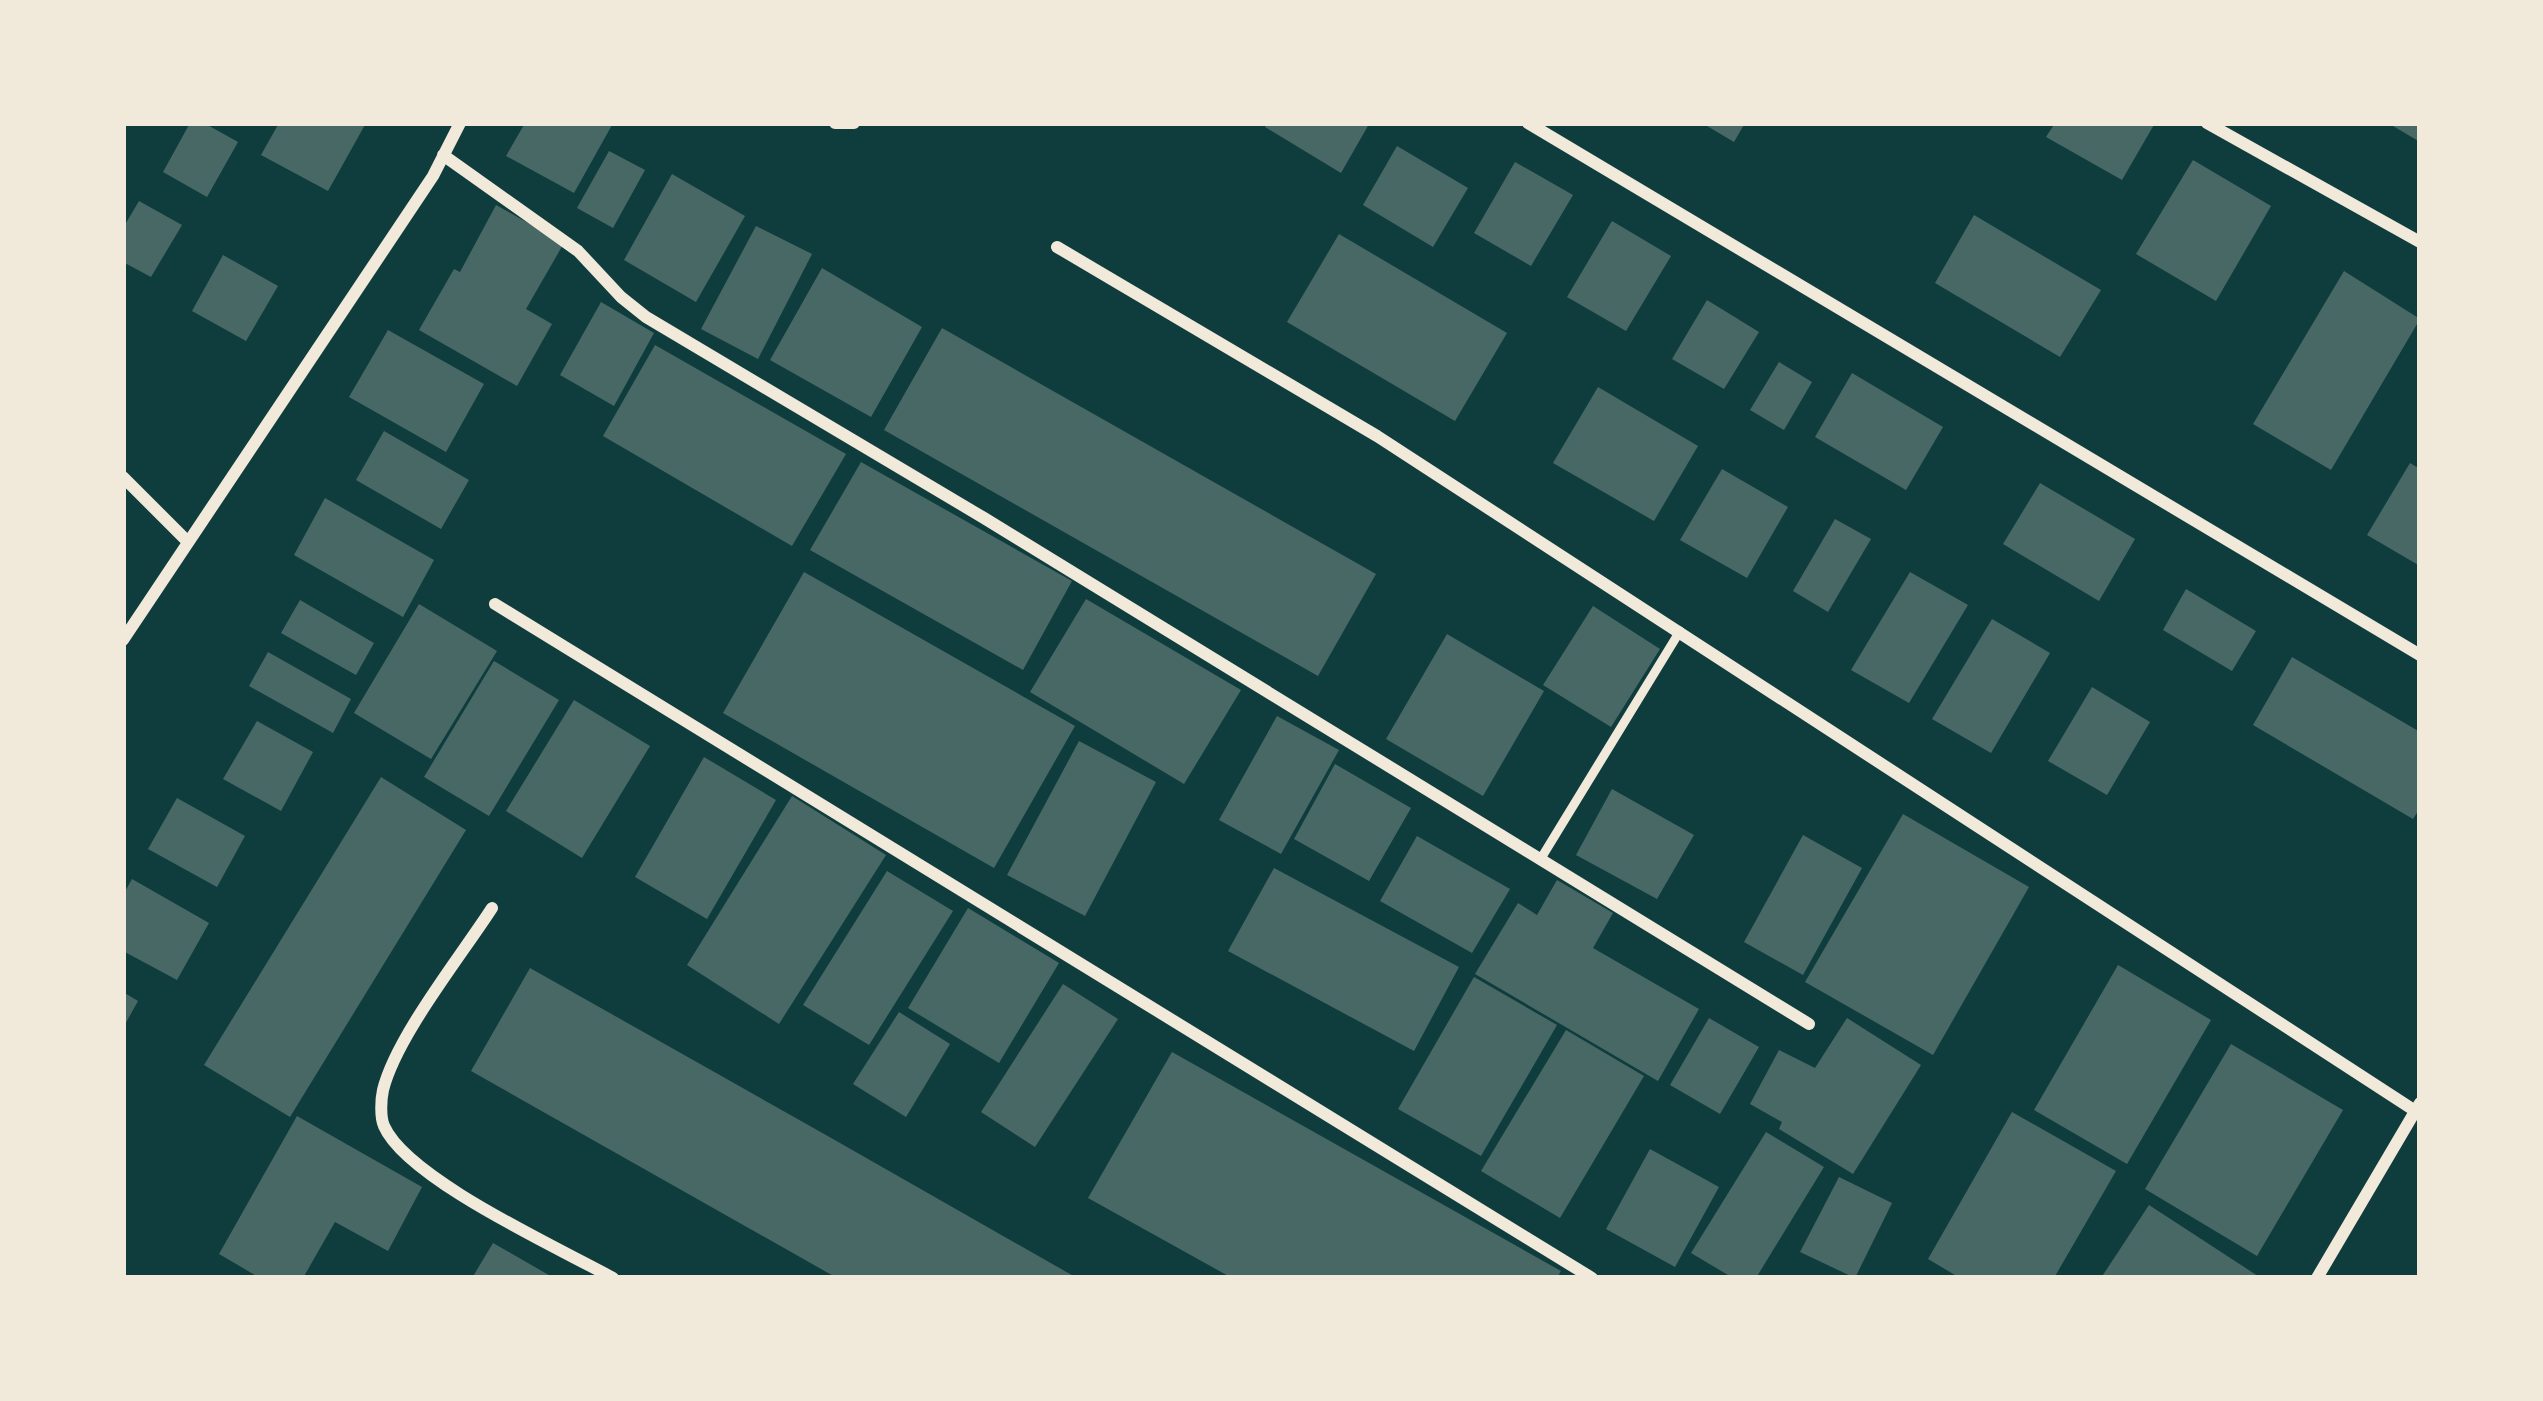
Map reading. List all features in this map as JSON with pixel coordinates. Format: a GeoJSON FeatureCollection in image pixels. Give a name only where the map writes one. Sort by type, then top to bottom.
{"type":"FeatureCollection","features":[{"type":"Feature","properties":{"kind":"street"},"geometry":{"type":"LineString","coordinates":[[123,640],[433,176],[460,123]]}},
{"type":"Feature","properties":{"kind":"street"},"geometry":{"type":"LineString","coordinates":[[835,123],[854,123]]}},
{"type":"Feature","properties":{"kind":"street"},"geometry":{"type":"LineString","coordinates":[[1528,123],[2420,655]]}},
{"type":"Feature","properties":{"kind":"street"},"geometry":{"type":"LineString","coordinates":[[2206,123],[2420,242]]}},
{"type":"Feature","properties":{"kind":"street"},"geometry":{"type":"LineString","coordinates":[[443,155],[578,251],[646,317],[985,518],[1809,1024]]}},
{"type":"Feature","properties":{"kind":"street"},"geometry":{"type":"LineString","coordinates":[[1057,247],[1377,436],[2418,1109],[2317,1278]]}},
{"type":"Feature","properties":{"kind":"street"},"geometry":{"type":"LineString","coordinates":[[123,477],[187,540]]}},
{"type":"Feature","properties":{"kind":"street"},"geometry":{"type":"LineString","coordinates":[[495,604],[1592,1278]]}},
{"type":"Feature","properties":{"kind":"street"},"geometry":{"type":"LineString","coordinates":[[492,908],[394,1058],[382,1094],[382,1124],[402,1151],[438,1180],[613,1278]]}},
{"type":"Feature","properties":{"kind":"lane"},"geometry":{"type":"LineString","coordinates":[[1540,860],[1680,631]]}},
{"type":"Feature","properties":{"kind":"building"},"geometry":{"type":"Polygon","coordinates":[[[190,123],[204,123],[238,142],[207,197],[163,172],[190,123]]]}},
{"type":"Feature","properties":{"kind":"building"},"geometry":{"type":"Polygon","coordinates":[[[279,123],[366,123],[328,191],[261,155],[279,123]]]}},
{"type":"Feature","properties":{"kind":"building"},"geometry":{"type":"Polygon","coordinates":[[[525,123],[612,125],[574,193],[506,156],[525,123]]]}},
{"type":"Feature","properties":{"kind":"building"},"geometry":{"type":"Polygon","coordinates":[[[1267,123],[1369,124],[1341,173],[1265,127],[1267,123]]]}},
{"type":"Feature","properties":{"kind":"building"},"geometry":{"type":"Polygon","coordinates":[[[1702,123],[1745,123],[1734,142],[1702,123]]]}},
{"type":"Feature","properties":{"kind":"building"},"geometry":{"type":"Polygon","coordinates":[[[2055,123],[2155,123],[2122,180],[2046,137],[2055,123]]]}},
{"type":"Feature","properties":{"kind":"building"},"geometry":{"type":"Polygon","coordinates":[[[2388,123],[2420,123],[2420,142],[2388,123]]]}},
{"type":"Feature","properties":{"kind":"building"},"geometry":{"type":"Polygon","coordinates":[[[1397,146],[1468,188],[1433,247],[1363,205],[1397,146]]]}},
{"type":"Feature","properties":{"kind":"building"},"geometry":{"type":"Polygon","coordinates":[[[609,151],[645,170],[613,228],[577,208],[609,151]]]}},
{"type":"Feature","properties":{"kind":"building"},"geometry":{"type":"Polygon","coordinates":[[[2193,160],[2271,206],[2216,301],[2136,254],[2193,160]]]}},
{"type":"Feature","properties":{"kind":"building"},"geometry":{"type":"Polygon","coordinates":[[[1515,162],[1573,195],[1531,266],[1474,233],[1515,162]]]}},
{"type":"Feature","properties":{"kind":"building"},"geometry":{"type":"Polygon","coordinates":[[[672,174],[745,216],[696,302],[624,260],[672,174]]]}},
{"type":"Feature","properties":{"kind":"building"},"geometry":{"type":"Polygon","coordinates":[[[139,201],[182,225],[151,277],[123,262],[123,228],[139,201]]]}},
{"type":"Feature","properties":{"kind":"building"},"geometry":{"type":"Polygon","coordinates":[[[496,205],[564,243],[526,309],[552,324],[517,386],[419,330],[454,269],[460,272],[496,205]]]}},
{"type":"Feature","properties":{"kind":"building"},"geometry":{"type":"Polygon","coordinates":[[[1974,215],[2101,290],[2060,357],[1935,283],[1974,215]]]}},
{"type":"Feature","properties":{"kind":"building"},"geometry":{"type":"Polygon","coordinates":[[[1612,221],[1671,256],[1626,331],[1567,297],[1612,221]]]}},
{"type":"Feature","properties":{"kind":"building"},"geometry":{"type":"Polygon","coordinates":[[[756,226],[812,254],[758,359],[701,329],[756,226]]]}},
{"type":"Feature","properties":{"kind":"building"},"geometry":{"type":"Polygon","coordinates":[[[1339,234],[1507,333],[1455,421],[1287,322],[1339,234]]]}},
{"type":"Feature","properties":{"kind":"building"},"geometry":{"type":"Polygon","coordinates":[[[223,255],[278,286],[246,341],[192,311],[223,255]]]}},
{"type":"Feature","properties":{"kind":"building"},"geometry":{"type":"Polygon","coordinates":[[[822,268],[922,327],[871,417],[770,360],[822,268]]]}},
{"type":"Feature","properties":{"kind":"building"},"geometry":{"type":"Polygon","coordinates":[[[2344,271],[2420,319],[2331,470],[2253,424],[2344,271]]]}},
{"type":"Feature","properties":{"kind":"building"},"geometry":{"type":"Polygon","coordinates":[[[1707,300],[1759,332],[1724,389],[1672,359],[1707,300]]]}},
{"type":"Feature","properties":{"kind":"building"},"geometry":{"type":"Polygon","coordinates":[[[601,302],[654,333],[614,406],[560,375],[601,302]]]}},
{"type":"Feature","properties":{"kind":"building"},"geometry":{"type":"Polygon","coordinates":[[[942,328],[1376,574],[1318,676],[884,430],[942,328]]]}},
{"type":"Feature","properties":{"kind":"building"},"geometry":{"type":"Polygon","coordinates":[[[388,330],[484,384],[446,452],[349,397],[388,330]]]}},
{"type":"Feature","properties":{"kind":"building"},"geometry":{"type":"Polygon","coordinates":[[[655,345],[846,454],[792,546],[603,436],[655,345]]]}},
{"type":"Feature","properties":{"kind":"building"},"geometry":{"type":"Polygon","coordinates":[[[1779,362],[1812,382],[1784,430],[1750,410],[1779,362]]]}},
{"type":"Feature","properties":{"kind":"building"},"geometry":{"type":"Polygon","coordinates":[[[1852,373],[1943,427],[1906,490],[1815,437],[1852,373]]]}},
{"type":"Feature","properties":{"kind":"building"},"geometry":{"type":"Polygon","coordinates":[[[1598,387],[1698,446],[1654,521],[1553,463],[1598,387]]]}},
{"type":"Feature","properties":{"kind":"building"},"geometry":{"type":"Polygon","coordinates":[[[384,431],[469,480],[441,529],[356,480],[384,431]]]}},
{"type":"Feature","properties":{"kind":"building"},"geometry":{"type":"Polygon","coordinates":[[[861,462],[1072,581],[1023,670],[810,550],[861,462]]]}},
{"type":"Feature","properties":{"kind":"building"},"geometry":{"type":"Polygon","coordinates":[[[2410,463],[2420,469],[2420,566],[2367,535],[2410,463]]]}},
{"type":"Feature","properties":{"kind":"building"},"geometry":{"type":"Polygon","coordinates":[[[1722,469],[1788,507],[1747,578],[1680,540],[1722,469]]]}},
{"type":"Feature","properties":{"kind":"building"},"geometry":{"type":"Polygon","coordinates":[[[2040,483],[2135,539],[2099,601],[2003,544],[2040,483]]]}},
{"type":"Feature","properties":{"kind":"building"},"geometry":{"type":"Polygon","coordinates":[[[325,498],[434,560],[403,617],[294,555],[325,498]]]}},
{"type":"Feature","properties":{"kind":"building"},"geometry":{"type":"Polygon","coordinates":[[[1835,519],[1871,539],[1828,612],[1793,591],[1835,519]]]}},
{"type":"Feature","properties":{"kind":"building"},"geometry":{"type":"Polygon","coordinates":[[[804,572],[1075,726],[994,868],[723,713],[804,572]]]}},
{"type":"Feature","properties":{"kind":"building"},"geometry":{"type":"Polygon","coordinates":[[[1910,572],[1968,605],[1909,703],[1851,670],[1910,572]]]}},
{"type":"Feature","properties":{"kind":"building"},"geometry":{"type":"Polygon","coordinates":[[[2186,589],[2256,631],[2232,671],[2163,630],[2186,589]]]}},
{"type":"Feature","properties":{"kind":"building"},"geometry":{"type":"Polygon","coordinates":[[[1086,599],[1241,690],[1184,784],[1030,692],[1086,599]]]}},
{"type":"Feature","properties":{"kind":"building"},"geometry":{"type":"Polygon","coordinates":[[[300,600],[374,643],[356,675],[281,633],[300,600]]]}},
{"type":"Feature","properties":{"kind":"building"},"geometry":{"type":"Polygon","coordinates":[[[419,604],[497,651],[431,759],[354,713],[419,604]]]}},
{"type":"Feature","properties":{"kind":"building"},"geometry":{"type":"Polygon","coordinates":[[[1593,606],[1660,649],[1611,727],[1543,685],[1593,606]]]}},
{"type":"Feature","properties":{"kind":"building"},"geometry":{"type":"Polygon","coordinates":[[[1992,619],[2050,653],[1991,753],[1932,719],[1992,619]]]}},
{"type":"Feature","properties":{"kind":"building"},"geometry":{"type":"Polygon","coordinates":[[[1447,634],[1544,691],[1483,796],[1386,739],[1447,634]]]}},
{"type":"Feature","properties":{"kind":"building"},"geometry":{"type":"Polygon","coordinates":[[[268,652],[351,699],[333,733],[249,686],[268,652]]]}},
{"type":"Feature","properties":{"kind":"building"},"geometry":{"type":"Polygon","coordinates":[[[2292,657],[2420,732],[2420,808],[2413,819],[2253,725],[2292,657]]]}},
{"type":"Feature","properties":{"kind":"building"},"geometry":{"type":"Polygon","coordinates":[[[494,661],[559,700],[489,816],[424,777],[494,661]]]}},
{"type":"Feature","properties":{"kind":"building"},"geometry":{"type":"Polygon","coordinates":[[[2092,687],[2150,722],[2107,795],[2048,761],[2092,687]]]}},
{"type":"Feature","properties":{"kind":"building"},"geometry":{"type":"Polygon","coordinates":[[[574,700],[650,746],[582,858],[506,811],[574,700]]]}},
{"type":"Feature","properties":{"kind":"building"},"geometry":{"type":"Polygon","coordinates":[[[1277,716],[1339,750],[1281,854],[1219,820],[1277,716]]]}},
{"type":"Feature","properties":{"kind":"building"},"geometry":{"type":"Polygon","coordinates":[[[257,721],[313,752],[281,811],[223,779],[257,721]]]}},
{"type":"Feature","properties":{"kind":"building"},"geometry":{"type":"Polygon","coordinates":[[[1079,741],[1156,782],[1085,916],[1007,875],[1079,741]]]}},
{"type":"Feature","properties":{"kind":"building"},"geometry":{"type":"Polygon","coordinates":[[[704,757],[776,800],[707,919],[635,877],[704,757]]]}},
{"type":"Feature","properties":{"kind":"building"},"geometry":{"type":"Polygon","coordinates":[[[1335,764],[1411,808],[1369,881],[1294,839],[1335,764]]]}},
{"type":"Feature","properties":{"kind":"building"},"geometry":{"type":"Polygon","coordinates":[[[381,777],[466,830],[290,1117],[204,1065],[381,777]]]}},
{"type":"Feature","properties":{"kind":"building"},"geometry":{"type":"Polygon","coordinates":[[[1612,789],[1694,835],[1657,899],[1576,855],[1612,789]]]}},
{"type":"Feature","properties":{"kind":"building"},"geometry":{"type":"Polygon","coordinates":[[[792,796],[886,855],[779,1024],[687,965],[792,796]]]}},
{"type":"Feature","properties":{"kind":"building"},"geometry":{"type":"Polygon","coordinates":[[[177,798],[245,836],[217,887],[148,849],[177,798]]]}},
{"type":"Feature","properties":{"kind":"building"},"geometry":{"type":"Polygon","coordinates":[[[1903,814],[2029,887],[1933,1055],[1805,982],[1903,814]]]}},
{"type":"Feature","properties":{"kind":"building"},"geometry":{"type":"Polygon","coordinates":[[[1803,835],[1862,868],[1803,975],[1744,942],[1803,835]]]}},
{"type":"Feature","properties":{"kind":"building"},"geometry":{"type":"Polygon","coordinates":[[[1417,836],[1510,889],[1472,953],[1380,901],[1417,836]]]}},
{"type":"Feature","properties":{"kind":"building"},"geometry":{"type":"Polygon","coordinates":[[[1274,868],[1459,967],[1414,1051],[1228,951],[1274,868]]]}},
{"type":"Feature","properties":{"kind":"building"},"geometry":{"type":"Polygon","coordinates":[[[887,871],[953,911],[869,1045],[803,1005],[887,871]]]}},
{"type":"Feature","properties":{"kind":"building"},"geometry":{"type":"Polygon","coordinates":[[[132,879],[209,923],[177,980],[123,951],[123,895],[132,879]]]}},
{"type":"Feature","properties":{"kind":"building"},"geometry":{"type":"Polygon","coordinates":[[[1557,880],[1613,913],[1593,948],[1699,1009],[1658,1081],[1475,974],[1518,903],[1537,915],[1557,880]]]}},
{"type":"Feature","properties":{"kind":"building"},"geometry":{"type":"Polygon","coordinates":[[[968,908],[1059,963],[999,1063],[908,1008],[968,908]]]}},
{"type":"Feature","properties":{"kind":"building"},"geometry":{"type":"Polygon","coordinates":[[[2118,965],[2211,1020],[2127,1164],[2034,1110],[2118,965]]]}},
{"type":"Feature","properties":{"kind":"building"},"geometry":{"type":"Polygon","coordinates":[[[530,968],[1077,1278],[837,1278],[471,1071],[530,968]]]}},
{"type":"Feature","properties":{"kind":"building"},"geometry":{"type":"Polygon","coordinates":[[[1474,977],[1557,1025],[1481,1156],[1398,1109],[1474,977]]]}},
{"type":"Feature","properties":{"kind":"building"},"geometry":{"type":"Polygon","coordinates":[[[1063,984],[1118,1019],[1035,1147],[981,1112],[1063,984]]]}},
{"type":"Feature","properties":{"kind":"building"},"geometry":{"type":"Polygon","coordinates":[[[123,992],[138,1001],[123,1028],[123,992]]]}},
{"type":"Feature","properties":{"kind":"building"},"geometry":{"type":"Polygon","coordinates":[[[899,1012],[950,1044],[906,1117],[853,1084],[899,1012]]]}},
{"type":"Feature","properties":{"kind":"building"},"geometry":{"type":"Polygon","coordinates":[[[1709,1018],[1759,1047],[1720,1114],[1670,1085],[1709,1018]]]}},
{"type":"Feature","properties":{"kind":"building"},"geometry":{"type":"Polygon","coordinates":[[[1847,1018],[1921,1065],[1853,1174],[1779,1129],[1782,1122],[1750,1104],[1779,1050],[1815,1068],[1847,1018]]]}},
{"type":"Feature","properties":{"kind":"building"},"geometry":{"type":"Polygon","coordinates":[[[1566,1030],[1644,1076],[1560,1218],[1481,1171],[1566,1030]]]}},
{"type":"Feature","properties":{"kind":"building"},"geometry":{"type":"Polygon","coordinates":[[[2231,1044],[2343,1110],[2257,1256],[2145,1189],[2231,1044]]]}},
{"type":"Feature","properties":{"kind":"building"},"geometry":{"type":"Polygon","coordinates":[[[1172,1052],[1561,1271],[1557,1278],[1232,1278],[1088,1198],[1172,1052]]]}},
{"type":"Feature","properties":{"kind":"building"},"geometry":{"type":"Polygon","coordinates":[[[2012,1112],[2116,1171],[2054,1278],[1960,1278],[1928,1259],[2012,1112]]]}},
{"type":"Feature","properties":{"kind":"building"},"geometry":{"type":"Polygon","coordinates":[[[297,1116],[422,1187],[388,1251],[335,1222],[303,1278],[260,1278],[219,1254],[297,1116]]]}},
{"type":"Feature","properties":{"kind":"building"},"geometry":{"type":"Polygon","coordinates":[[[1766,1132],[1824,1167],[1756,1278],[1733,1278],[1691,1253],[1766,1132]]]}},
{"type":"Feature","properties":{"kind":"building"},"geometry":{"type":"Polygon","coordinates":[[[1650,1149],[1719,1187],[1675,1267],[1606,1229],[1650,1149]]]}},
{"type":"Feature","properties":{"kind":"building"},"geometry":{"type":"Polygon","coordinates":[[[1839,1177],[1892,1203],[1855,1278],[1800,1252],[1839,1177]]]}},
{"type":"Feature","properties":{"kind":"building"},"geometry":{"type":"Polygon","coordinates":[[[2149,1205],[2261,1278],[2101,1278],[2149,1205]]]}},
{"type":"Feature","properties":{"kind":"building"},"geometry":{"type":"Polygon","coordinates":[[[493,1243],[554,1278],[472,1278],[493,1243]]]}}]}
